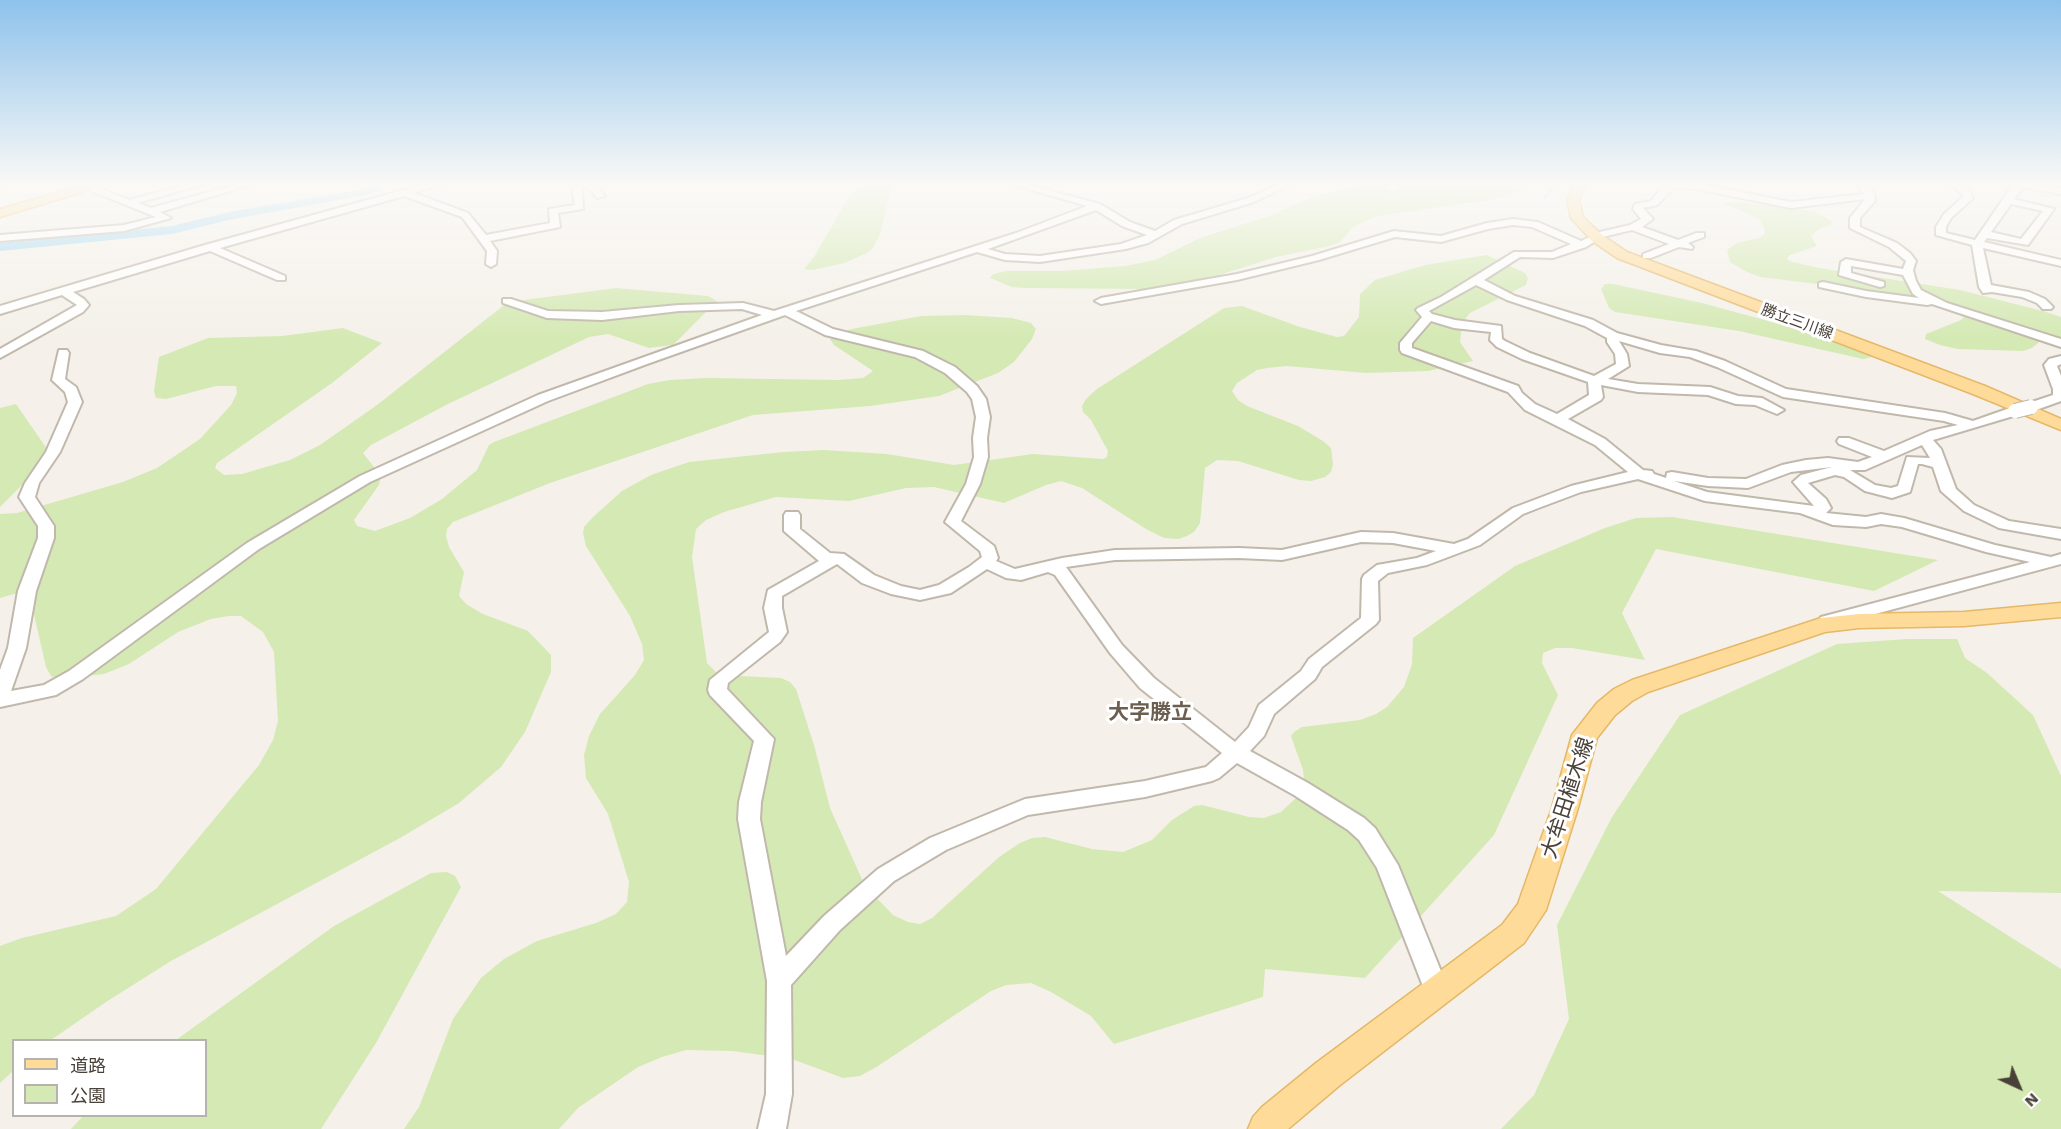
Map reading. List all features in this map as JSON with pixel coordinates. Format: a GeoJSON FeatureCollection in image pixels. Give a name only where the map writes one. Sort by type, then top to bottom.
{"type":"FeatureCollection","features":[{"type":"Feature","properties":{"kind":"main road","name":"勝立三川線"},"geometry":{"type":"LineString","coordinates":[[1596,237],[1628,258],[1979,390],[2061,425]]}},
{"type":"Feature","properties":{"kind":"main road","name":"大牟田植木線"},"geometry":{"type":"LineString","coordinates":[[1265,1129],[1328,1074],[1513,934],[1531,910],[1566,808],[1585,735],[1606,709],[1623,695],[1640,686],[1794,636],[1821,625],[1849,622],[1964,619],[2061,610]]}},
{"type":"Feature","properties":{"kind":"street"},"geometry":{"type":"LineString","coordinates":[[0,238],[19,236]]}},
{"type":"Feature","properties":{"kind":"street"},"geometry":{"type":"LineString","coordinates":[[0,310],[250,236]]}},
{"type":"Feature","properties":{"kind":"street"},"geometry":{"type":"LineString","coordinates":[[481,236],[492,251],[491,264]]}},
{"type":"Feature","properties":{"kind":"street"},"geometry":{"type":"LineString","coordinates":[[483,239],[500,236]]}},
{"type":"Feature","properties":{"kind":"street"},"geometry":{"type":"LineString","coordinates":[[63,353],[58,380],[71,390],[75,402],[52,452],[32,483],[27,498],[46,526],[46,538],[27,591],[17,648],[0,698],[49,690],[76,675],[216,571],[313,508],[365,479],[543,398],[780,313],[1013,236]]}},
{"type":"Feature","properties":{"kind":"street"},"geometry":{"type":"LineString","coordinates":[[976,249],[1017,259],[1047,259],[1122,247],[1144,241],[1152,236]]}},
{"type":"Feature","properties":{"kind":"street"},"geometry":{"type":"LineString","coordinates":[[1101,301],[1238,277],[1315,258],[1388,236]]}},
{"type":"Feature","properties":{"kind":"street"},"geometry":{"type":"LineString","coordinates":[[1410,236],[1441,239],[1452,236]]}},
{"type":"Feature","properties":{"kind":"street"},"geometry":{"type":"LineString","coordinates":[[1561,236],[1582,245]]}},
{"type":"Feature","properties":{"kind":"street"},"geometry":{"type":"LineString","coordinates":[[1601,236],[1553,255],[1518,254],[1422,310],[1428,317],[1454,324],[1497,329],[1496,340],[1501,344],[1526,356],[1594,380],[1638,388],[1710,391],[1736,399],[1757,401],[1777,410]]}},
{"type":"Feature","properties":{"kind":"street"},"geometry":{"type":"LineString","coordinates":[[1657,236],[1683,245]]}},
{"type":"Feature","properties":{"kind":"street"},"geometry":{"type":"LineString","coordinates":[[1647,256],[1683,245],[1699,236]]}},
{"type":"Feature","properties":{"kind":"street"},"geometry":{"type":"LineString","coordinates":[[1871,236],[1901,250],[1911,261],[1909,273],[1912,285],[1917,292],[1943,305]]}},
{"type":"Feature","properties":{"kind":"street"},"geometry":{"type":"LineString","coordinates":[[1944,236],[2061,263]]}},
{"type":"Feature","properties":{"kind":"street"},"geometry":{"type":"LineString","coordinates":[[1983,236],[1977,244],[1986,289],[2025,294],[2041,301],[2047,307]]}},
{"type":"Feature","properties":{"kind":"street"},"geometry":{"type":"LineString","coordinates":[[1991,236],[2024,243],[2029,236]]}},
{"type":"Feature","properties":{"kind":"street"},"geometry":{"type":"LineString","coordinates":[[210,247],[281,278]]}},
{"type":"Feature","properties":{"kind":"street"},"geometry":{"type":"LineString","coordinates":[[1880,284],[1845,275],[1846,262],[1909,273]]}},
{"type":"Feature","properties":{"kind":"street"},"geometry":{"type":"LineString","coordinates":[[1477,280],[1511,298],[1589,323],[1613,336],[1660,350],[1702,357],[1783,393],[1945,417],[1973,425]]}},
{"type":"Feature","properties":{"kind":"street"},"geometry":{"type":"LineString","coordinates":[[1823,285],[1846,286],[1943,305],[2061,343]]}},
{"type":"Feature","properties":{"kind":"street"},"geometry":{"type":"LineString","coordinates":[[0,354],[79,310],[83,305],[80,301],[63,291]]}},
{"type":"Feature","properties":{"kind":"street"},"geometry":{"type":"LineString","coordinates":[[0,299],[13,306]]}},
{"type":"Feature","properties":{"kind":"street"},"geometry":{"type":"LineString","coordinates":[[507,301],[547,314],[602,316],[679,308],[743,306],[780,313],[829,332],[919,354],[950,370],[972,389],[979,399],[983,417],[980,438],[981,457],[973,484],[953,522],[988,549],[990,558],[986,563],[945,589],[920,595],[897,590],[868,579],[838,557],[826,558],[792,531],[792,515]]}},
{"type":"Feature","properties":{"kind":"street"},"geometry":{"type":"LineString","coordinates":[[1428,317],[1406,343],[1406,351],[1505,385],[1513,389],[1516,395],[1530,407],[1558,418],[1600,442],[1639,474],[1705,496],[1818,510],[1823,508],[1818,498],[1805,489],[1800,482],[1821,472],[1835,471],[1849,474],[1870,488],[1892,493],[1905,489],[1912,460],[1938,464]]}},
{"type":"Feature","properties":{"kind":"street"},"geometry":{"type":"LineString","coordinates":[[1594,380],[1623,366],[1622,354],[1613,342],[1613,336]]}},
{"type":"Feature","properties":{"kind":"street"},"geometry":{"type":"LineString","coordinates":[[779,981],[832,923],[886,875],[938,844],[1025,807],[1146,789],[1212,773],[1257,731],[1266,710],[1308,675],[1316,663],[1370,620],[1370,579],[1383,569],[1421,562],[1474,542],[1518,511],[1576,489],[1639,474],[1748,484],[1787,468],[1828,462],[1860,467],[1935,434],[2054,400],[2059,396],[2060,389],[2050,365],[2061,360]]}},
{"type":"Feature","properties":{"kind":"street"},"geometry":{"type":"LineString","coordinates":[[1558,418],[1596,397],[1594,380]]}},
{"type":"Feature","properties":{"kind":"street"},"geometry":{"type":"LineString","coordinates":[[1757,401],[1783,393]]}},
{"type":"Feature","properties":{"kind":"street"},"geometry":{"type":"LineString","coordinates":[[1924,440],[1934,449],[1949,491],[1969,508],[2005,525],[2061,534]]}},
{"type":"Feature","properties":{"kind":"street"},"geometry":{"type":"LineString","coordinates":[[1844,441],[1883,456]]}},
{"type":"Feature","properties":{"kind":"street"},"geometry":{"type":"LineString","coordinates":[[1792,507],[1833,520],[1866,522],[1881,519],[1904,523],[1983,547],[2056,560]]}},
{"type":"Feature","properties":{"kind":"street"},"geometry":{"type":"LineString","coordinates":[[986,563],[1012,574],[1021,575],[1080,560],[1148,553],[1282,555],[1360,537],[1419,541],[1455,549]]}},
{"type":"Feature","properties":{"kind":"street"},"geometry":{"type":"LineString","coordinates":[[772,1129],[779,1094],[779,981],[749,819],[750,802],[764,739],[717,690],[719,680],[774,638],[778,632],[774,594],[838,557]]}},
{"type":"Feature","properties":{"kind":"street"},"geometry":{"type":"LineString","coordinates":[[1794,636],[1826,622],[1867,609],[2056,560]]}},
{"type":"Feature","properties":{"kind":"street"},"geometry":{"type":"LineString","coordinates":[[1048,567],[1061,571],[1100,630],[1147,683],[1236,753],[1301,789],[1356,824],[1367,834],[1387,864],[1437,991]]}},
{"type":"Feature","properties":{"kind":"green space"},"geometry":{"type":"Polygon","coordinates":[[[826,236],[879,236],[873,248],[867,253],[844,263],[813,270],[804,269],[826,236]]]}},
{"type":"Feature","properties":{"kind":"green space"},"geometry":{"type":"Polygon","coordinates":[[[1207,236],[1345,236],[1340,242],[1330,246],[1276,257],[1191,284],[1144,289],[1026,288],[1012,287],[990,278],[993,274],[1007,271],[1062,271],[1125,266],[1155,260],[1207,236]]]}},
{"type":"Feature","properties":{"kind":"green space"},"geometry":{"type":"Polygon","coordinates":[[[1763,236],[1811,236],[1817,246],[1790,255],[1787,258],[1789,261],[1819,268],[1960,290],[2043,311],[2061,317],[2061,337],[2045,337],[2032,348],[2023,351],[1958,349],[1940,345],[1925,339],[1926,334],[1961,320],[1964,317],[1962,312],[1954,308],[1849,288],[1760,277],[1730,262],[1727,250],[1737,243],[1763,236]]]}},
{"type":"Feature","properties":{"kind":"green space"},"geometry":{"type":"Polygon","coordinates":[[[1487,255],[1525,273],[1528,278],[1526,285],[1470,313],[1462,323],[1460,342],[1473,361],[1428,371],[1366,373],[1287,366],[1257,370],[1237,383],[1232,391],[1238,400],[1247,406],[1298,426],[1331,448],[1333,464],[1331,472],[1325,477],[1311,481],[1299,480],[1238,461],[1217,460],[1205,468],[1200,523],[1194,532],[1187,536],[1178,539],[1164,538],[1082,488],[1061,481],[1004,503],[934,487],[906,488],[849,501],[776,497],[724,512],[706,520],[696,529],[692,557],[707,663],[719,675],[781,678],[790,682],[796,689],[814,745],[830,808],[865,886],[893,915],[908,922],[920,924],[932,918],[999,857],[1032,838],[1045,837],[1092,849],[1123,852],[1152,840],[1172,820],[1194,806],[1202,805],[1249,817],[1264,818],[1281,812],[1296,798],[1304,780],[1303,770],[1291,736],[1294,732],[1302,727],[1360,720],[1387,707],[1404,687],[1412,664],[1413,638],[1515,566],[1605,528],[1636,518],[1672,517],[1938,560],[1874,591],[1656,549],[1622,613],[1645,660],[1572,648],[1555,648],[1543,653],[1542,663],[1558,695],[1494,835],[1365,978],[1265,969],[1263,997],[1114,1044],[1091,1016],[1051,992],[1031,983],[1006,985],[991,991],[860,1076],[843,1078],[792,1059],[732,1051],[686,1050],[638,1067],[578,1108],[559,1129],[404,1129],[419,1107],[453,1019],[481,978],[504,959],[537,941],[596,923],[616,914],[627,902],[629,882],[608,814],[586,778],[584,755],[589,736],[600,714],[635,675],[644,660],[642,644],[630,616],[586,546],[583,533],[584,527],[592,518],[622,491],[651,475],[689,462],[784,452],[824,450],[887,454],[954,465],[1033,454],[1103,459],[1107,457],[1108,451],[1091,420],[1083,412],[1082,406],[1086,399],[1097,389],[1224,308],[1242,306],[1300,327],[1337,337],[1344,336],[1359,317],[1360,294],[1375,280],[1425,265],[1487,255]]]}},
{"type":"Feature","properties":{"kind":"green space"},"geometry":{"type":"Polygon","coordinates":[[[1605,284],[1702,303],[1783,325],[1861,349],[1870,353],[1872,357],[1863,359],[1739,331],[1615,312],[1609,308],[1601,289],[1605,284]]]}},
{"type":"Feature","properties":{"kind":"green space"},"geometry":{"type":"Polygon","coordinates":[[[616,288],[708,296],[717,301],[673,345],[649,348],[608,334],[589,337],[446,405],[371,445],[363,453],[381,476],[379,485],[354,520],[357,526],[375,531],[410,518],[442,499],[477,470],[489,445],[494,442],[648,384],[707,378],[838,380],[863,378],[873,371],[834,345],[830,339],[832,336],[852,329],[921,316],[965,315],[1012,318],[1031,323],[1036,329],[1032,339],[1014,362],[998,373],[939,396],[870,406],[753,415],[550,483],[453,522],[447,529],[446,536],[449,547],[464,572],[459,596],[466,604],[483,614],[528,631],[551,655],[551,672],[525,732],[501,767],[459,803],[400,838],[171,961],[52,1039],[12,1039],[12,1072],[0,1083],[0,946],[22,938],[116,916],[156,889],[259,765],[273,740],[278,721],[274,652],[263,632],[241,616],[211,619],[178,632],[129,664],[104,674],[59,679],[51,676],[46,667],[30,597],[14,594],[0,598],[0,514],[17,513],[123,482],[157,468],[200,439],[231,405],[237,393],[236,386],[216,386],[166,399],[156,398],[154,391],[159,357],[208,338],[282,336],[343,328],[382,343],[332,383],[217,463],[215,468],[224,475],[242,474],[290,460],[320,445],[377,405],[508,302],[616,288]]]}},
{"type":"Feature","properties":{"kind":"green space"},"geometry":{"type":"Polygon","coordinates":[[[16,404],[47,449],[47,460],[0,507],[0,408],[16,404]]]}},
{"type":"Feature","properties":{"kind":"green space"},"geometry":{"type":"Polygon","coordinates":[[[1907,639],[1957,639],[1965,658],[1987,673],[2033,715],[2061,776],[2061,893],[1938,891],[2061,969],[2061,1129],[1501,1129],[1534,1095],[1569,1019],[1557,925],[1612,817],[1680,715],[1837,644],[1907,639]]]}},
{"type":"Feature","properties":{"kind":"green space"},"geometry":{"type":"Polygon","coordinates":[[[447,872],[455,876],[461,887],[376,1043],[321,1129],[71,1129],[82,1117],[207,1117],[207,1039],[177,1039],[334,926],[431,873],[447,872]]]}},
{"type":"Feature","properties":{"kind":"waterway"},"geometry":{"type":"LineString","coordinates":[[0,247],[114,236]]}},
{"type":"Feature","properties":{"kind":"district","name":"大字勝立"},"geometry":{"type":"Point","coordinates":[1150,713]}}]}
